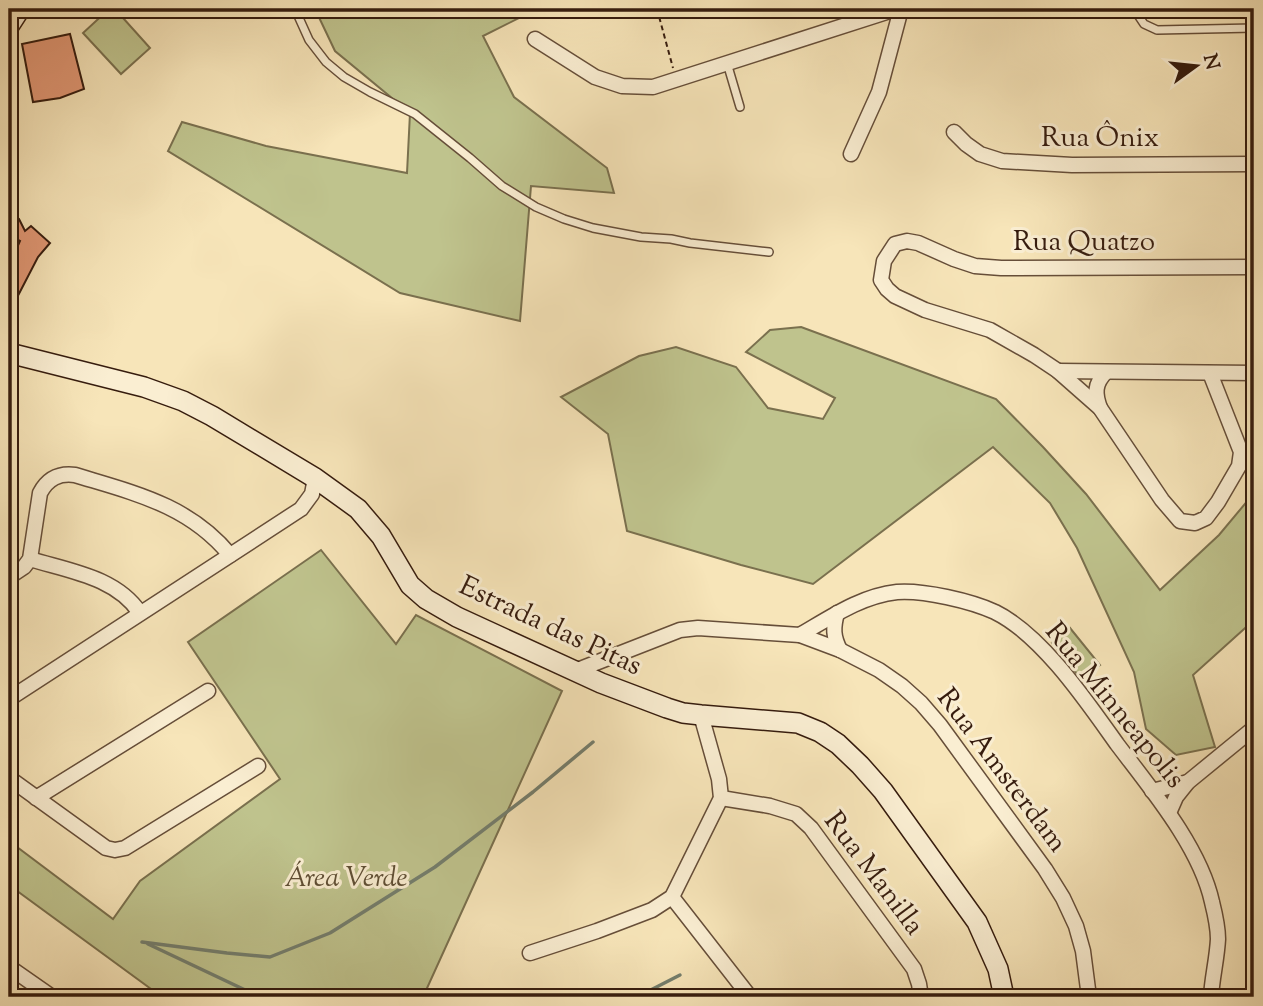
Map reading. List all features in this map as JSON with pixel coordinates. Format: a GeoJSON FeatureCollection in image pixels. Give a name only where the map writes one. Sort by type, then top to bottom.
{"type":"FeatureCollection","features":[{"type":"Feature","properties":{"kind":"main road"},"geometry":{"type":"LineString","coordinates":[[9,26],[20,9]]}},
{"type":"Feature","properties":{"kind":"main road","name":"Estrada das Pitas"},"geometry":{"type":"LineString","coordinates":[[9,353],[144,387],[183,401],[212,416],[314,478],[358,509],[371,523],[410,584],[426,599],[457,617],[642,700],[683,713],[798,723],[820,732],[838,744],[883,791],[977,922],[998,968],[1004,997]]}},
{"type":"Feature","properties":{"kind":"street"},"geometry":{"type":"LineString","coordinates":[[535,39],[595,77],[622,86],[653,87],[896,9]]}},
{"type":"Feature","properties":{"kind":"street"},"geometry":{"type":"LineString","coordinates":[[851,154],[879,92],[901,9]]}},
{"type":"Feature","properties":{"kind":"street","name":"Rua Ônix"},"geometry":{"type":"LineString","coordinates":[[954,132],[980,154],[1002,161],[1072,165],[1254,164]]}},
{"type":"Feature","properties":{"kind":"street","name":"Rua Quatzo"},"geometry":{"type":"LineString","coordinates":[[1058,371],[990,331],[925,310],[895,296],[881,280],[884,261],[895,244],[907,241],[918,243],[975,266],[1001,268],[1250,267]]}},
{"type":"Feature","properties":{"kind":"street"},"geometry":{"type":"LineString","coordinates":[[1058,371],[1251,373]]}},
{"type":"Feature","properties":{"kind":"street"},"geometry":{"type":"LineString","coordinates":[[1058,371],[1100,408],[1172,513],[1180,521],[1195,523],[1206,518],[1218,502],[1239,466],[1241,452],[1210,373]]}},
{"type":"Feature","properties":{"kind":"street"},"geometry":{"type":"LineString","coordinates":[[1100,408],[1095,389],[1105,372]]}},
{"type":"Feature","properties":{"kind":"street"},"geometry":{"type":"LineString","coordinates":[[9,577],[24,567],[30,559],[40,493],[48,482],[64,474],[150,498],[165,505],[205,529],[230,555]]}},
{"type":"Feature","properties":{"kind":"street"},"geometry":{"type":"LineString","coordinates":[[9,699],[301,509],[312,494],[314,478]]}},
{"type":"Feature","properties":{"kind":"street"},"geometry":{"type":"LineString","coordinates":[[30,559],[105,582],[122,592],[140,613]]}},
{"type":"Feature","properties":{"kind":"street","name":"Rua Minneapolis"},"geometry":{"type":"LineString","coordinates":[[800,635],[861,600],[898,592],[945,597],[996,612],[1027,635],[1055,663],[1153,791],[1199,865],[1212,901],[1218,937],[1211,997]]}},
{"type":"Feature","properties":{"kind":"street"},"geometry":{"type":"LineString","coordinates":[[837,613],[834,638],[840,650]]}},
{"type":"Feature","properties":{"kind":"street","name":"Rua Amsterdam"},"geometry":{"type":"LineString","coordinates":[[575,671],[680,630],[698,628],[800,635],[840,650],[879,670],[921,703],[940,725],[1045,869],[1076,926],[1089,997]]}},
{"type":"Feature","properties":{"kind":"street"},"geometry":{"type":"LineString","coordinates":[[36,798],[208,691]]}},
{"type":"Feature","properties":{"kind":"street"},"geometry":{"type":"LineString","coordinates":[[530,953],[640,915],[672,897],[720,798],[719,779],[701,715]]}},
{"type":"Feature","properties":{"kind":"street"},"geometry":{"type":"LineString","coordinates":[[1169,813],[1176,797],[1188,782],[1254,728]]}},
{"type":"Feature","properties":{"kind":"street"},"geometry":{"type":"LineString","coordinates":[[9,778],[106,848],[120,850],[258,766]]}},
{"type":"Feature","properties":{"kind":"street"},"geometry":{"type":"LineString","coordinates":[[1153,791],[1188,782]]}},
{"type":"Feature","properties":{"kind":"street","name":"Rua Manilla"},"geometry":{"type":"LineString","coordinates":[[720,798],[770,806],[796,814],[811,828],[914,969],[921,997]]}},
{"type":"Feature","properties":{"kind":"street"},"geometry":{"type":"LineString","coordinates":[[672,897],[750,997]]}},
{"type":"Feature","properties":{"kind":"street"},"geometry":{"type":"LineString","coordinates":[[9,967],[52,997]]}},
{"type":"Feature","properties":{"kind":"lane"},"geometry":{"type":"LineString","coordinates":[[295,9],[309,40],[326,62],[370,92],[415,114],[502,186],[536,207],[593,228],[641,237],[769,252]]}},
{"type":"Feature","properties":{"kind":"lane"},"geometry":{"type":"LineString","coordinates":[[1134,9],[1144,24],[1157,30],[1254,28]]}},
{"type":"Feature","properties":{"kind":"lane"},"geometry":{"type":"LineString","coordinates":[[727,64],[740,107]]}},
{"type":"Feature","properties":{"kind":"path"},"geometry":{"type":"LineString","coordinates":[[657,9],[677,80]]}},
{"type":"Feature","properties":{"kind":"path"},"geometry":{"type":"LineString","coordinates":[[1250,267],[1251,373]]}},
{"type":"Feature","properties":{"kind":"green space"},"geometry":{"type":"Polygon","coordinates":[[[109,9],[115,9],[150,48],[121,74],[83,33],[109,9]]]}},
{"type":"Feature","properties":{"kind":"green space"},"geometry":{"type":"Polygon","coordinates":[[[315,9],[537,9],[483,36],[514,97],[607,168],[614,193],[531,186],[520,321],[400,293],[168,151],[182,122],[266,146],[407,173],[410,113],[335,51],[315,9]]]}},
{"type":"Feature","properties":{"kind":"green space"},"geometry":{"type":"Polygon","coordinates":[[[801,327],[996,399],[1086,494],[1160,590],[1219,535],[1254,493],[1254,620],[1193,675],[1215,747],[1176,755],[1146,729],[1134,672],[1077,548],[1050,503],[993,447],[813,584],[627,531],[608,434],[561,397],[639,356],[676,347],[736,367],[768,408],[823,419],[835,398],[746,352],[770,330],[801,327]]]}},
{"type":"Feature","properties":{"kind":"green space","name":"Área Verde"},"geometry":{"type":"Polygon","coordinates":[[[321,550],[396,644],[416,615],[562,691],[423,997],[162,997],[9,885],[9,841],[113,919],[140,881],[280,779],[188,642],[321,550]]]}},
{"type":"Feature","properties":{"kind":"green space"},"geometry":{"type":"Polygon","coordinates":[[[1070,628],[1100,665],[1081,679],[1052,643],[1070,628]]]}},
{"type":"Feature","properties":{"kind":"building"},"geometry":{"type":"Polygon","coordinates":[[[70,34],[84,89],[60,98],[33,102],[22,44],[70,34]]]}},
{"type":"Feature","properties":{"kind":"building"},"geometry":{"type":"Polygon","coordinates":[[[9,212],[19,219],[25,231],[31,226],[50,243],[38,257],[9,313],[9,266],[20,241],[9,235],[9,212]]]}},
{"type":"Feature","properties":{"kind":"waterway"},"geometry":{"type":"LineString","coordinates":[[142,942],[270,957],[330,933],[435,867],[593,742]]}},
{"type":"Feature","properties":{"kind":"waterway"},"geometry":{"type":"LineString","coordinates":[[148,944],[260,997]]}},
{"type":"Feature","properties":{"kind":"waterway"},"geometry":{"type":"LineString","coordinates":[[637,997],[680,975]]}}]}
